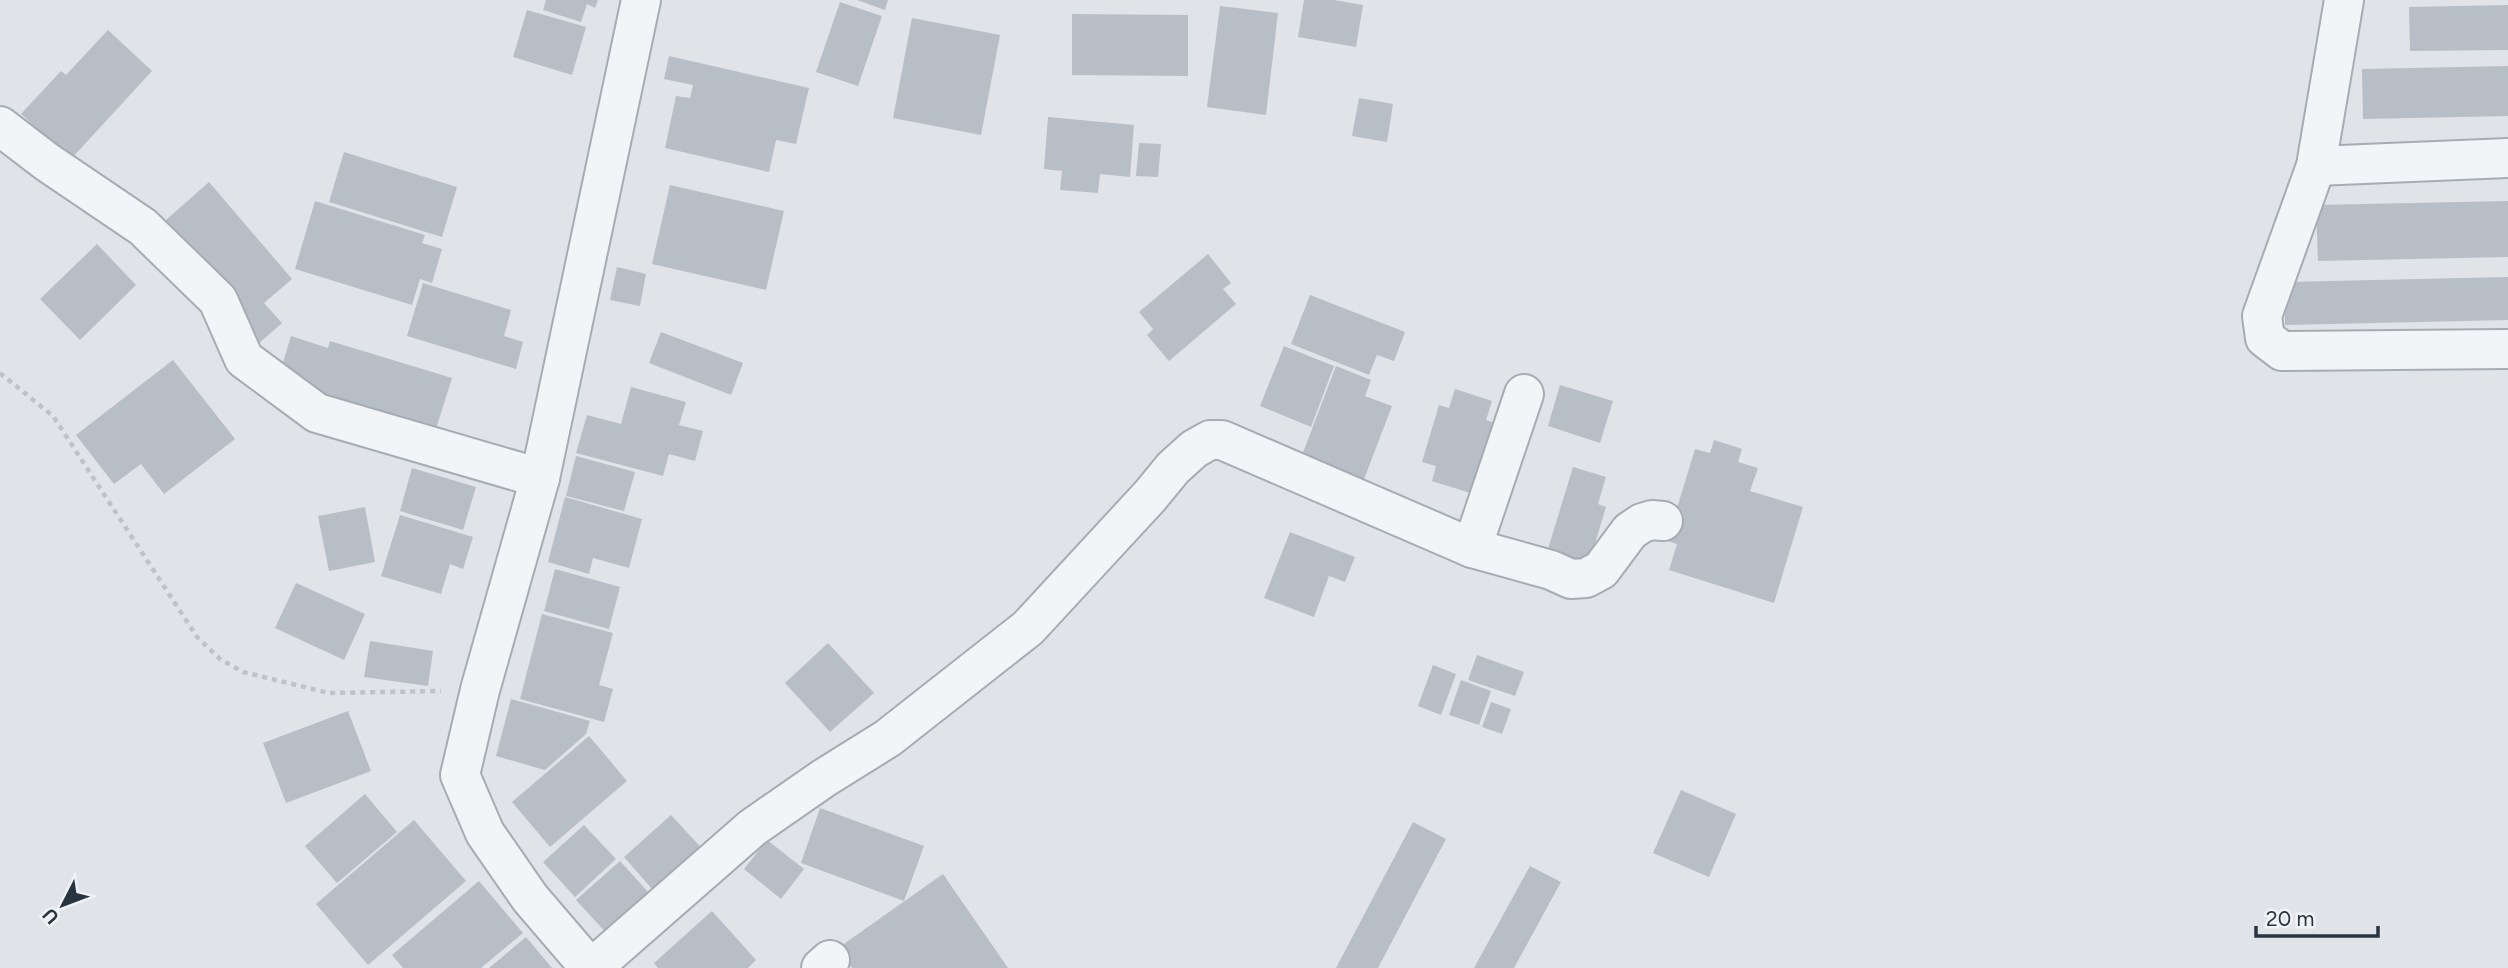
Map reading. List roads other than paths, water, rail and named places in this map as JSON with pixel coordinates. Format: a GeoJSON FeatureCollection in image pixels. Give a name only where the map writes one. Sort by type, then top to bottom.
{"type":"FeatureCollection","features":[{"type":"Feature","properties":{"kind":"street"},"geometry":{"type":"LineString","coordinates":[[641,0],[540,478],[480,690],[460,775],[485,833],[530,898],[591,968],[752,828],[888,738],[1028,628],[1173,468],[1210,440],[1222,440],[1472,548],[1551,570],[1571,579],[1587,578],[1601,570],[1636,527],[1652,520],[1662,521]]}},
{"type":"Feature","properties":{"kind":"street"},"geometry":{"type":"LineString","coordinates":[[2344,0],[2316,166],[2262,316],[2265,338],[2282,351],[2508,349]]}},
{"type":"Feature","properties":{"kind":"street"},"geometry":{"type":"LineString","coordinates":[[0,126],[143,228],[218,300],[244,359],[317,413],[540,478]]}},
{"type":"Feature","properties":{"kind":"street"},"geometry":{"type":"LineString","coordinates":[[2316,166],[2508,159]]}},
{"type":"Feature","properties":{"kind":"street"},"geometry":{"type":"LineString","coordinates":[[1472,548],[1524,394]]}}]}
